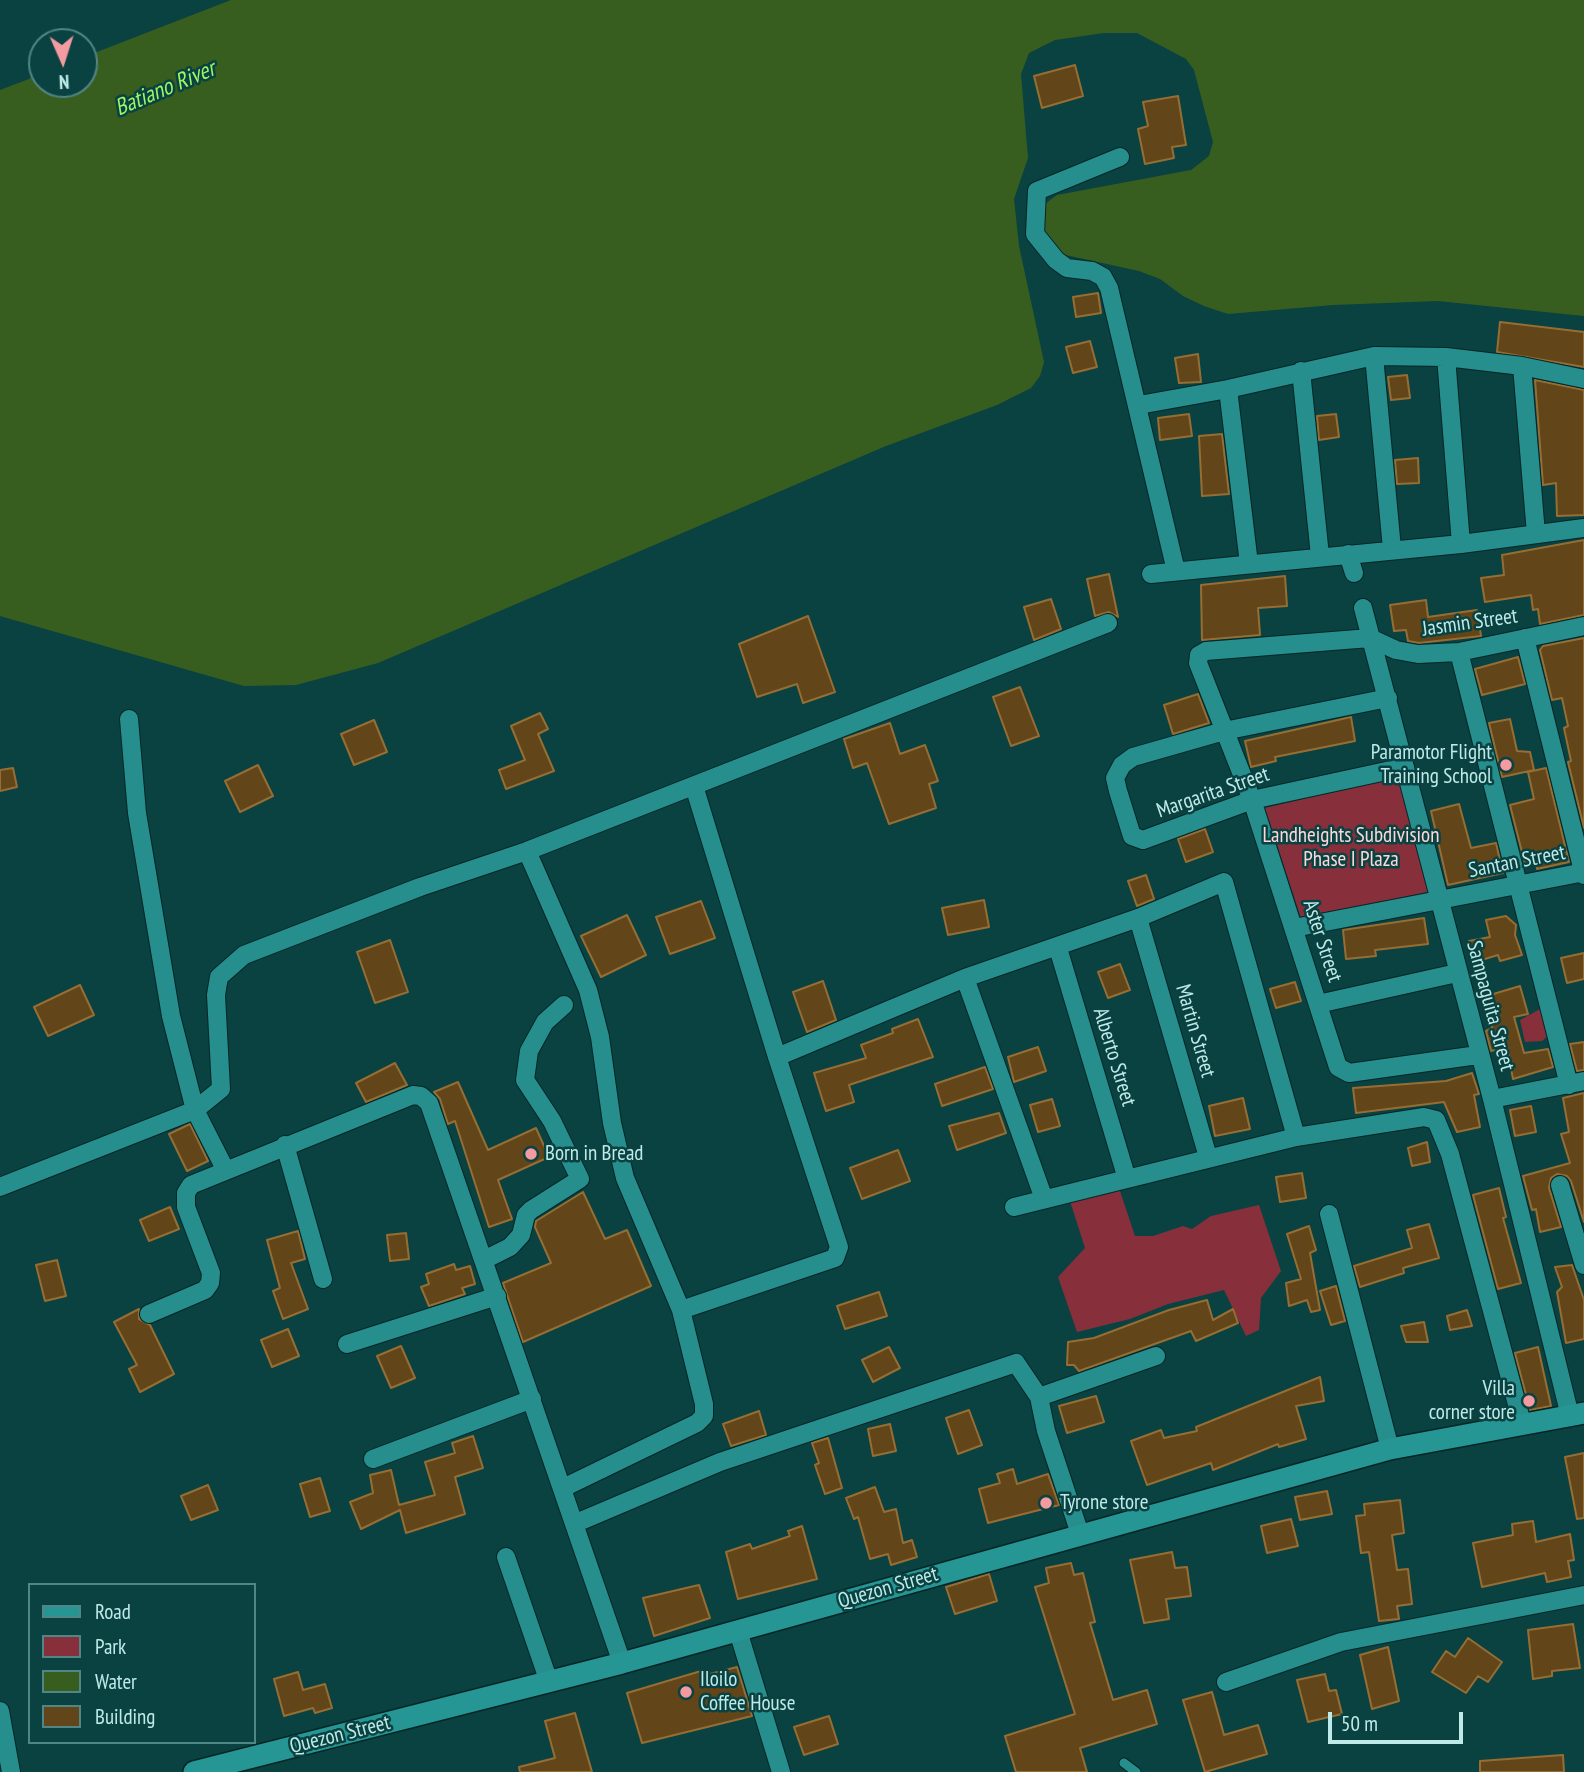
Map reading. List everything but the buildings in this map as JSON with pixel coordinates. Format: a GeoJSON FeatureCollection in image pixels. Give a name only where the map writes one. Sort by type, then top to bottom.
{"type":"FeatureCollection","features":[{"type":"Feature","properties":{"kind":"main road","name":"Quezon Street"},"geometry":{"type":"LineString","coordinates":[[194,1772],[622,1664],[1390,1449],[1577,1415]]}},
{"type":"Feature","properties":{"kind":"street"},"geometry":{"type":"LineString","coordinates":[[1120,157],[1037,191],[1035,234],[1047,251],[1067,268],[1103,277],[1109,288],[1139,405],[1176,571]]}},
{"type":"Feature","properties":{"kind":"street"},"geometry":{"type":"LineString","coordinates":[[1139,405],[1228,389],[1374,356],[1446,357],[1521,366],[1584,379]]}},
{"type":"Feature","properties":{"kind":"street"},"geometry":{"type":"LineString","coordinates":[[1374,356],[1392,549]]}},
{"type":"Feature","properties":{"kind":"street"},"geometry":{"type":"LineString","coordinates":[[1446,357],[1461,544]]}},
{"type":"Feature","properties":{"kind":"street"},"geometry":{"type":"LineString","coordinates":[[1521,366],[1536,534]]}},
{"type":"Feature","properties":{"kind":"street"},"geometry":{"type":"LineString","coordinates":[[1301,371],[1320,556]]}},
{"type":"Feature","properties":{"kind":"street"},"geometry":{"type":"LineString","coordinates":[[1228,389],[1249,564]]}},
{"type":"Feature","properties":{"kind":"street"},"geometry":{"type":"LineString","coordinates":[[1151,574],[1461,544],[1584,528]]}},
{"type":"Feature","properties":{"kind":"street"},"geometry":{"type":"LineString","coordinates":[[1348,554],[1354,573]]}},
{"type":"Feature","properties":{"kind":"street","name":"Sampaguita Street"},"geometry":{"type":"LineString","coordinates":[[1363,608],[1478,1055],[1577,1415]]}},
{"type":"Feature","properties":{"kind":"street"},"geometry":{"type":"LineString","coordinates":[[0,1187],[195,1110],[221,1089],[216,995],[219,977],[227,967],[244,955],[694,786],[1108,623]]}},
{"type":"Feature","properties":{"kind":"street","name":"Jasmin Street"},"geometry":{"type":"LineString","coordinates":[[1199,656],[1206,651],[1370,638],[1396,650],[1418,653],[1459,652],[1584,626]]}},
{"type":"Feature","properties":{"kind":"street"},"geometry":{"type":"LineString","coordinates":[[1525,638],[1584,873]]}},
{"type":"Feature","properties":{"kind":"street"},"geometry":{"type":"LineString","coordinates":[[1459,652],[1516,887],[1577,1083],[1492,1099]]}},
{"type":"Feature","properties":{"kind":"street","name":"Aster Street"},"geometry":{"type":"LineString","coordinates":[[1199,656],[1198,663],[1252,800],[1338,1067],[1349,1073],[1478,1055]]}},
{"type":"Feature","properties":{"kind":"street","name":"Margarita Street"},"geometry":{"type":"LineString","coordinates":[[1388,698],[1224,731],[1133,757],[1122,765],[1115,778],[1132,836],[1143,840],[1252,800],[1405,767]]}},
{"type":"Feature","properties":{"kind":"street"},"geometry":{"type":"LineString","coordinates":[[129,719],[137,813],[169,1002],[195,1110],[225,1169]]}},
{"type":"Feature","properties":{"kind":"street"},"geometry":{"type":"LineString","coordinates":[[681,1310],[839,1254],[694,786]]}},
{"type":"Feature","properties":{"kind":"street"},"geometry":{"type":"LineString","coordinates":[[527,850],[588,990],[600,1037],[612,1123],[625,1178],[681,1310],[704,1405],[704,1416],[697,1423],[562,1488]]}},
{"type":"Feature","properties":{"kind":"street","name":"Santan Street"},"geometry":{"type":"LineString","coordinates":[[1293,928],[1584,873]]}},
{"type":"Feature","properties":{"kind":"street"},"geometry":{"type":"LineString","coordinates":[[776,1057],[965,978],[1058,948],[1224,882],[1296,1137]]}},
{"type":"Feature","properties":{"kind":"street","name":"Martin Street"},"geometry":{"type":"LineString","coordinates":[[1138,918],[1209,1157]]}},
{"type":"Feature","properties":{"kind":"street","name":"Alberto Street"},"geometry":{"type":"LineString","coordinates":[[1058,948],[1127,1179]]}},
{"type":"Feature","properties":{"kind":"street"},"geometry":{"type":"LineString","coordinates":[[1318,1004],[1457,973]]}},
{"type":"Feature","properties":{"kind":"street"},"geometry":{"type":"LineString","coordinates":[[965,978],[1044,1199]]}},
{"type":"Feature","properties":{"kind":"street"},"geometry":{"type":"LineString","coordinates":[[484,1260],[510,1247],[521,1235],[526,1215],[531,1210],[580,1179],[552,1121],[525,1080],[529,1051],[545,1022],[564,1005]]}},
{"type":"Feature","properties":{"kind":"street"},"geometry":{"type":"LineString","coordinates":[[149,1314],[205,1290],[210,1283],[211,1273],[186,1207],[186,1193],[191,1185],[413,1095],[421,1096],[429,1102],[576,1523],[622,1664]]}},
{"type":"Feature","properties":{"kind":"street"},"geometry":{"type":"LineString","coordinates":[[1014,1207],[1296,1137],[1424,1118],[1436,1120],[1450,1154],[1522,1423]]}},
{"type":"Feature","properties":{"kind":"street"},"geometry":{"type":"LineString","coordinates":[[285,1145],[323,1279]]}},
{"type":"Feature","properties":{"kind":"street"},"geometry":{"type":"LineString","coordinates":[[1560,1185],[1584,1265]]}},
{"type":"Feature","properties":{"kind":"street"},"geometry":{"type":"LineString","coordinates":[[1329,1214],[1390,1449]]}},
{"type":"Feature","properties":{"kind":"street"},"geometry":{"type":"LineString","coordinates":[[347,1344],[497,1296]]}},
{"type":"Feature","properties":{"kind":"street"},"geometry":{"type":"LineString","coordinates":[[1039,1397],[1156,1356]]}},
{"type":"Feature","properties":{"kind":"street"},"geometry":{"type":"LineString","coordinates":[[576,1523],[720,1461],[1016,1363],[1039,1397],[1046,1431],[1080,1535]]}},
{"type":"Feature","properties":{"kind":"street"},"geometry":{"type":"LineString","coordinates":[[373,1459],[532,1399]]}},
{"type":"Feature","properties":{"kind":"street"},"geometry":{"type":"LineString","coordinates":[[506,1557],[550,1682]]}},
{"type":"Feature","properties":{"kind":"street"},"geometry":{"type":"LineString","coordinates":[[1226,1682],[1341,1643],[1584,1595]]}},
{"type":"Feature","properties":{"kind":"street"},"geometry":{"type":"LineString","coordinates":[[738,1630],[781,1772]]}},
{"type":"Feature","properties":{"kind":"street"},"geometry":{"type":"LineString","coordinates":[[0,1711],[11,1772]]}},
{"type":"Feature","properties":{"kind":"lane"},"geometry":{"type":"LineString","coordinates":[[1124,1763],[1136,1772]]}},
{"type":"Feature","properties":{"kind":"green space","name":"Landheights Subdivision Phase I Plaza"},"geometry":{"type":"Polygon","coordinates":[[[1399,776],[1428,892],[1301,918],[1265,808],[1399,776]]]}},
{"type":"Feature","properties":{"kind":"green space"},"geometry":{"type":"Polygon","coordinates":[[[1542,1008],[1550,1034],[1542,1041],[1525,1042],[1520,1020],[1542,1008]]]}},
{"type":"Feature","properties":{"kind":"green space"},"geometry":{"type":"Polygon","coordinates":[[[1119,1188],[1135,1236],[1153,1236],[1183,1226],[1192,1229],[1211,1216],[1259,1205],[1281,1271],[1261,1298],[1259,1330],[1246,1336],[1224,1290],[1077,1332],[1058,1277],[1085,1248],[1070,1201],[1119,1188]]]}},
{"type":"Feature","properties":{"kind":"water","name":"Batiano River"},"geometry":{"type":"Polygon","coordinates":[[[231,0],[1584,0],[1584,316],[1438,301],[1333,305],[1228,314],[1183,296],[1160,279],[1139,271],[1052,252],[1040,235],[1045,204],[1057,195],[1191,170],[1209,156],[1213,142],[1194,70],[1186,59],[1137,33],[1104,33],[1055,40],[1029,53],[1021,74],[1028,158],[1014,199],[1019,246],[1044,362],[1040,376],[1031,388],[997,405],[886,446],[378,663],[296,685],[244,686],[0,616],[0,90],[28,79],[28,98],[98,98],[98,52],[231,0]]]}},
{"type":"Feature","properties":{"kind":"place","name":"Paramotor Flight Training School"},"geometry":{"type":"Point","coordinates":[1506,765]}},
{"type":"Feature","properties":{"kind":"place","name":"Born in Bread"},"geometry":{"type":"Point","coordinates":[531,1154]}},
{"type":"Feature","properties":{"kind":"place","name":"Villa corner store"},"geometry":{"type":"Point","coordinates":[1529,1401]}},
{"type":"Feature","properties":{"kind":"place","name":"Tyrone store"},"geometry":{"type":"Point","coordinates":[1046,1503]}},
{"type":"Feature","properties":{"kind":"place","name":"Iloilo Coffee House"},"geometry":{"type":"Point","coordinates":[686,1692]}}]}
